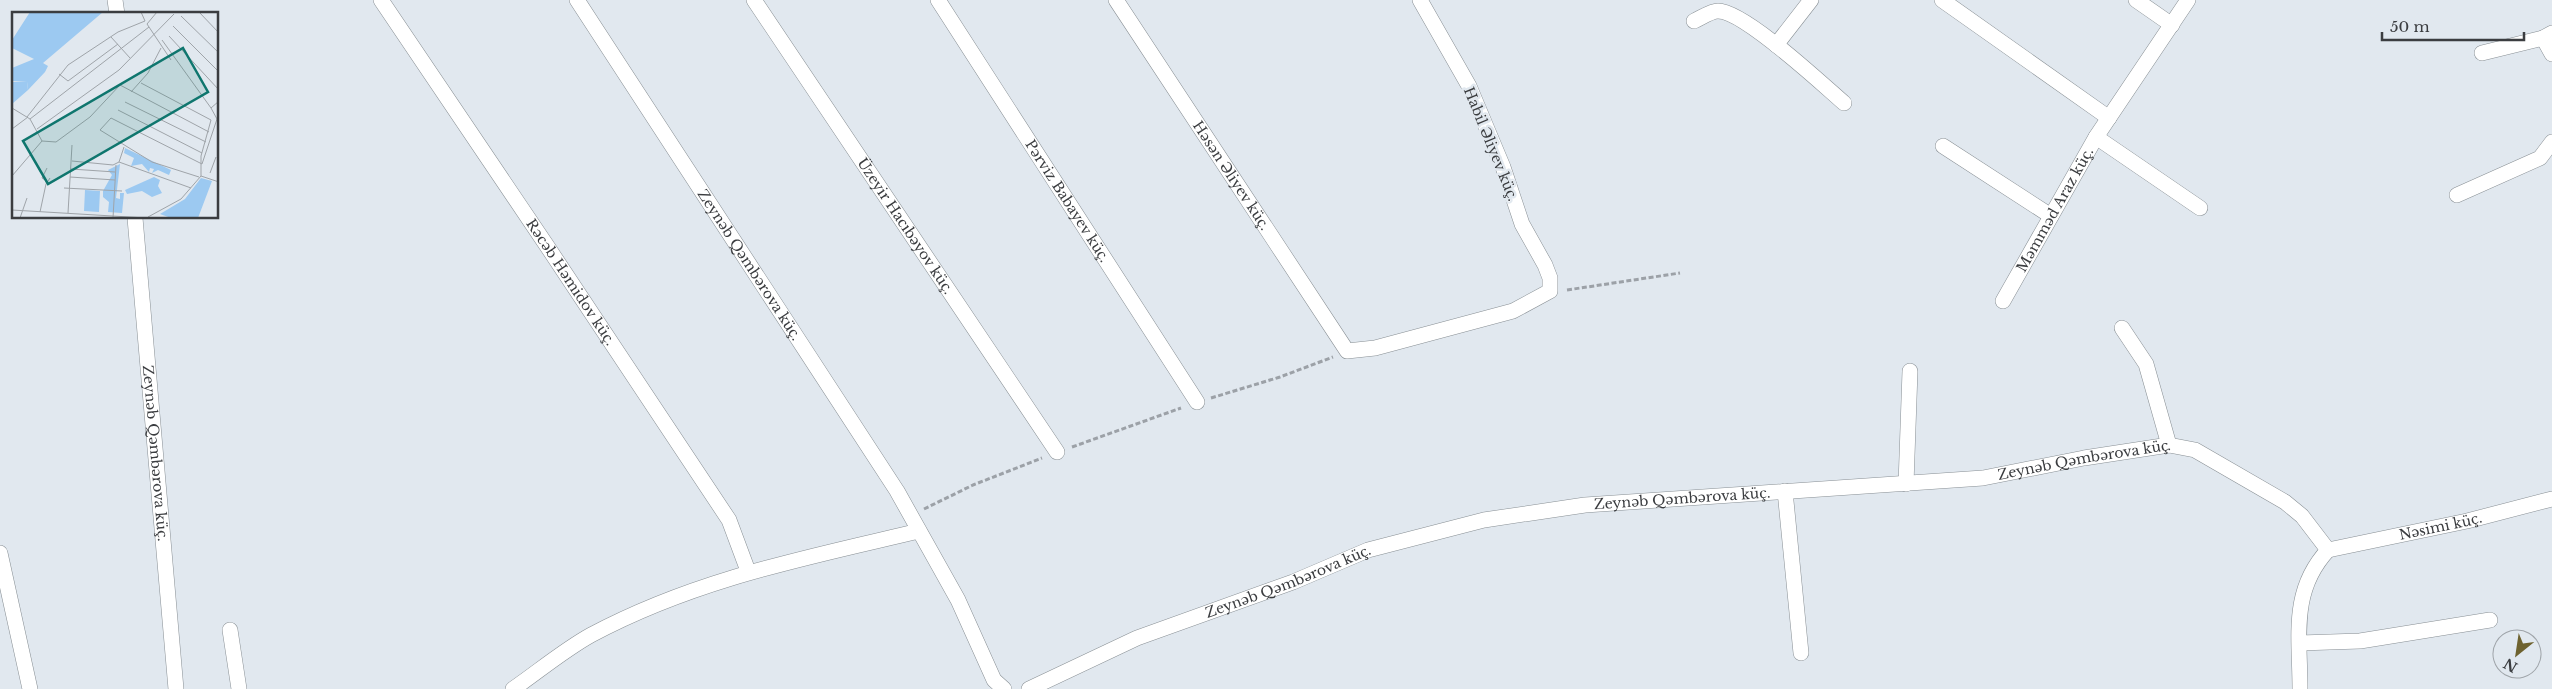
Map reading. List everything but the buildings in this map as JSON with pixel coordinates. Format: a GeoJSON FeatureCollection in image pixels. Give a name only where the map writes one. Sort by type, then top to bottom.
{"type":"FeatureCollection","features":[{"type":"Feature","properties":{"kind":"street","name":"Rəcəb Həmidov küç."},"geometry":{"type":"LineString","coordinates":[[381,0],[729,520],[748,571]]}},
{"type":"Feature","properties":{"kind":"street","name":"Zeynəb Qəmbərova küç."},"geometry":{"type":"LineString","coordinates":[[577,0],[910,515],[958,600],[994,680],[1004,689]]}},
{"type":"Feature","properties":{"kind":"street","name":"Üzeyir Hacıbəyov küç."},"geometry":{"type":"LineString","coordinates":[[754,0],[1058,452]]}},
{"type":"Feature","properties":{"kind":"street","name":"Pərviz Babayev küç."},"geometry":{"type":"LineString","coordinates":[[938,0],[1197,402]]}},
{"type":"Feature","properties":{"kind":"street","name":"Həsən Əliyev küç."},"geometry":{"type":"LineString","coordinates":[[1116,0],[1347,351]]}},
{"type":"Feature","properties":{"kind":"street","name":"Habil Əliyev küç."},"geometry":{"type":"LineString","coordinates":[[1420,0],[1469,86],[1503,167],[1522,224],[1545,265],[1550,278],[1550,291]]}},
{"type":"Feature","properties":{"kind":"street"},"geometry":{"type":"LineString","coordinates":[[1776,45],[1811,0]]}},
{"type":"Feature","properties":{"kind":"street"},"geometry":{"type":"LineString","coordinates":[[1942,0],[2109,118]]}},
{"type":"Feature","properties":{"kind":"street"},"geometry":{"type":"LineString","coordinates":[[2136,0],[2172,24]]}},
{"type":"Feature","properties":{"kind":"street","name":"Məmməd Araz küç."},"geometry":{"type":"LineString","coordinates":[[2003,302],[2096,137],[2188,0]]}},
{"type":"Feature","properties":{"kind":"street"},"geometry":{"type":"LineString","coordinates":[[1694,21],[1716,11],[1732,13],[1776,45],[1844,103]]}},
{"type":"Feature","properties":{"kind":"street"},"geometry":{"type":"LineString","coordinates":[[2482,53],[2547,35],[2552,54]]}},
{"type":"Feature","properties":{"kind":"street"},"geometry":{"type":"LineString","coordinates":[[2096,137],[2200,208]]}},
{"type":"Feature","properties":{"kind":"street"},"geometry":{"type":"LineString","coordinates":[[2457,195],[2540,158],[2552,142]]}},
{"type":"Feature","properties":{"kind":"street"},"geometry":{"type":"LineString","coordinates":[[1943,146],[2051,216]]}},
{"type":"Feature","properties":{"kind":"street","name":"Zeynəb Qəmbərova küç."},"geometry":{"type":"LineString","coordinates":[[135,219],[176,689]]}},
{"type":"Feature","properties":{"kind":"street"},"geometry":{"type":"LineString","coordinates":[[1347,351],[1375,348],[1513,310],[1550,291]]}},
{"type":"Feature","properties":{"kind":"street"},"geometry":{"type":"LineString","coordinates":[[2122,328],[2146,364],[2169,445]]}},
{"type":"Feature","properties":{"kind":"street"},"geometry":{"type":"LineString","coordinates":[[1906,484],[1910,371]]}},
{"type":"Feature","properties":{"kind":"street","name":"Zeynəb Qəmbərova küç."},"geometry":{"type":"LineString","coordinates":[[1028,689],[1136,638],[1293,582],[1368,550],[1400,540],[1484,520],[1585,505],[1983,478],[2084,458],[2169,445],[2195,450],[2285,502],[2302,516],[2328,550]]}},
{"type":"Feature","properties":{"kind":"street"},"geometry":{"type":"LineString","coordinates":[[1785,491],[1800,653]]}},
{"type":"Feature","properties":{"kind":"street","name":"Nəsimi küç."},"geometry":{"type":"LineString","coordinates":[[2328,550],[2468,521],[2552,499]]}},
{"type":"Feature","properties":{"kind":"street"},"geometry":{"type":"LineString","coordinates":[[514,689],[590,636],[664,600],[748,571],[919,531]]}},
{"type":"Feature","properties":{"kind":"street"},"geometry":{"type":"LineString","coordinates":[[2300,689],[2300,602],[2306,580],[2314,565],[2328,550]]}},
{"type":"Feature","properties":{"kind":"street"},"geometry":{"type":"LineString","coordinates":[[0,553],[30,689]]}},
{"type":"Feature","properties":{"kind":"street"},"geometry":{"type":"LineString","coordinates":[[2300,643],[2360,641],[2490,620]]}},
{"type":"Feature","properties":{"kind":"street"},"geometry":{"type":"LineString","coordinates":[[230,630],[239,689]]}},
{"type":"Feature","properties":{"kind":"path"},"geometry":{"type":"LineString","coordinates":[[1550,291],[1581,290],[1680,273]]}},
{"type":"Feature","properties":{"kind":"path"},"geometry":{"type":"LineString","coordinates":[[910,515],[973,485],[1058,452],[1197,402],[1280,378],[1347,351]]}}]}
